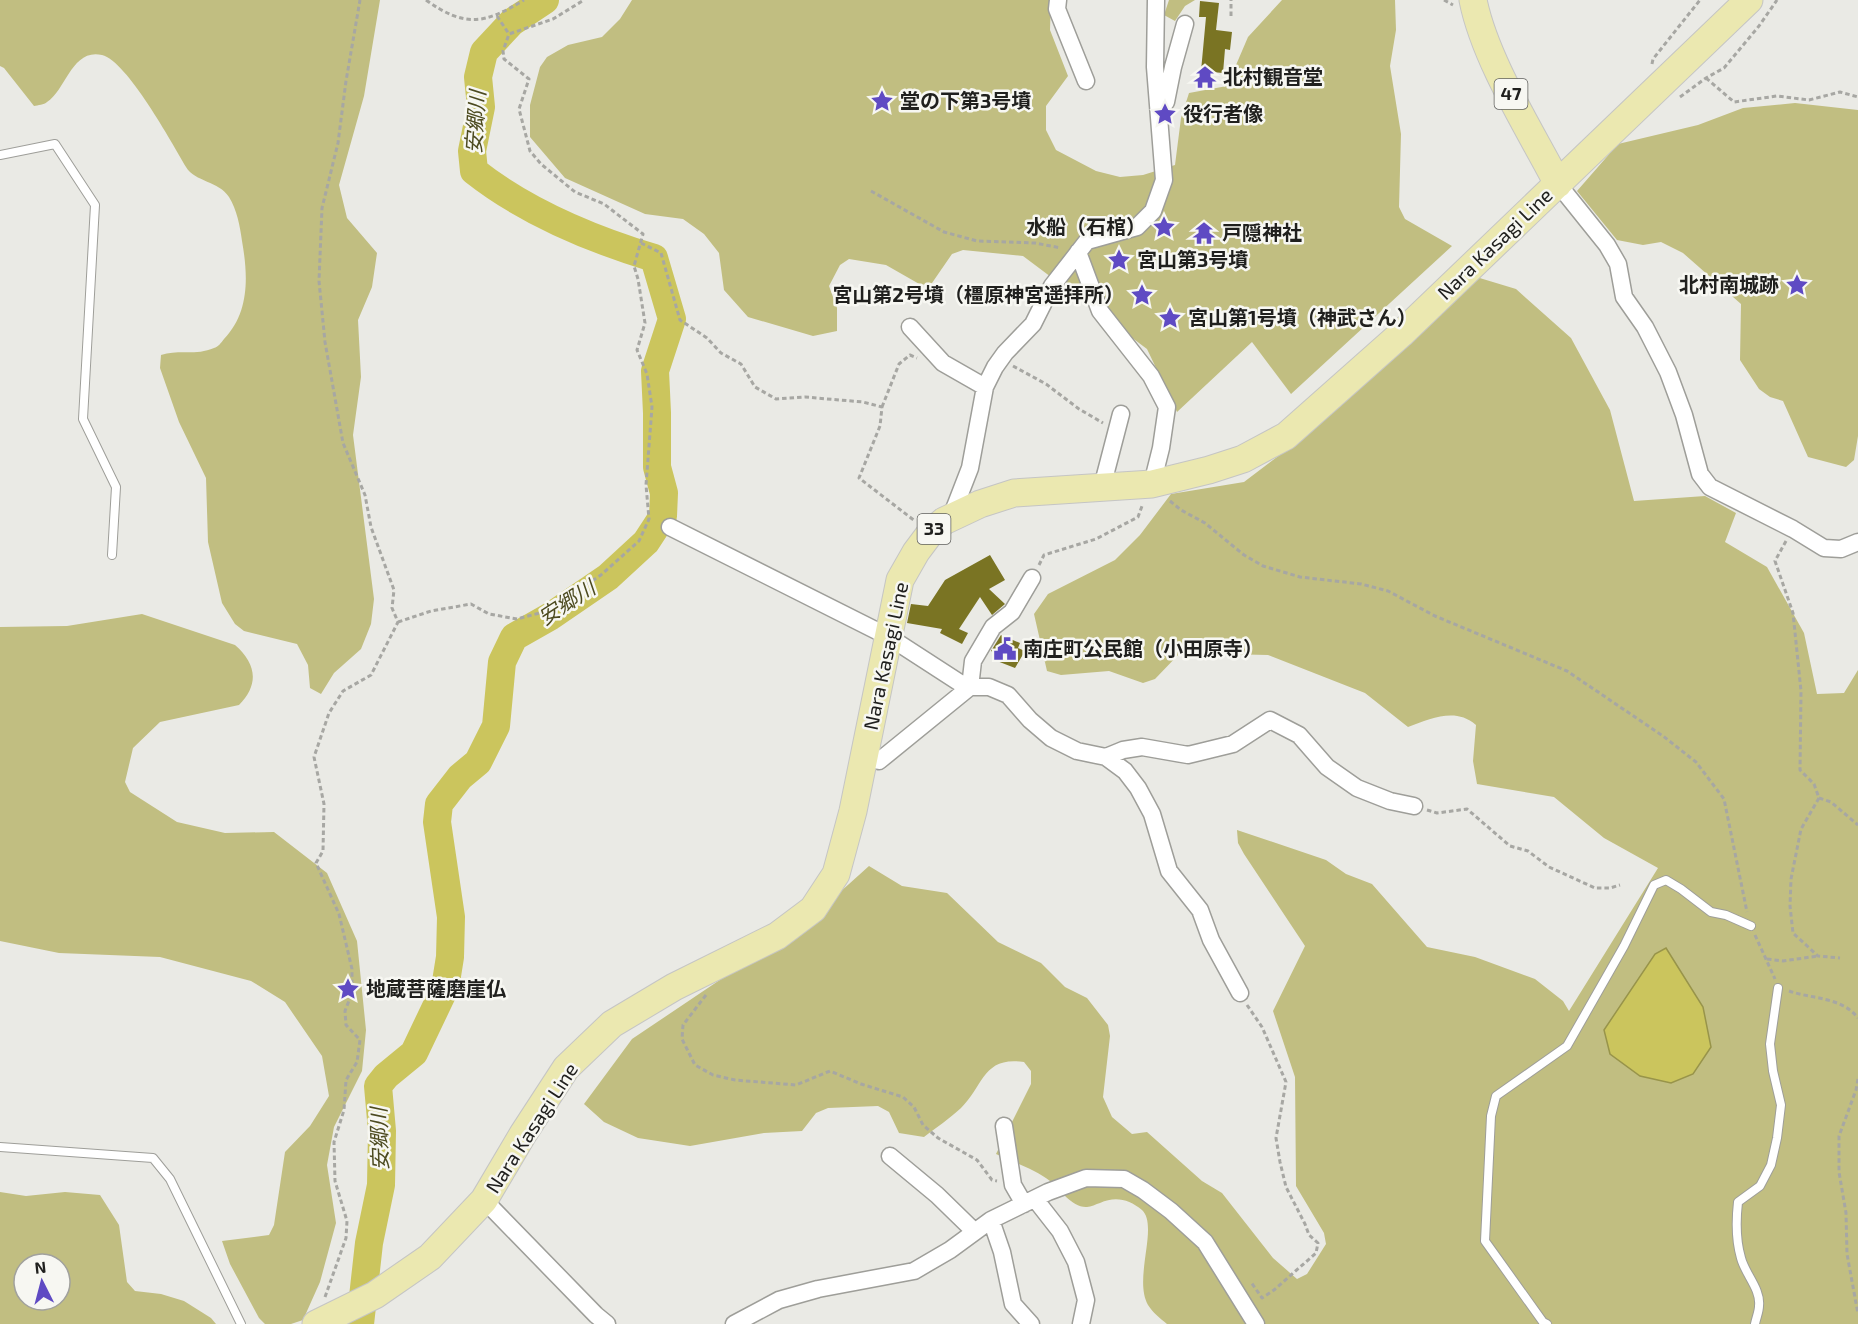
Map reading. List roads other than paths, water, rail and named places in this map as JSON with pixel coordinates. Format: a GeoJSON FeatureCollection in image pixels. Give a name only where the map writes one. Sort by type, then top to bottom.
{"type":"FeatureCollection","features":[{"type":"Feature","properties":{"kind":"main road","name":"47"},"geometry":{"type":"LineString","coordinates":[[1473,0],[1476,15],[1500,74],[1558,184]]}},
{"type":"Feature","properties":{"kind":"main road","name":"Nara Kasagi Line"},"geometry":{"type":"LineString","coordinates":[[319,1313],[362,1301],[430,1257],[484,1200],[566,1068],[612,1024],[674,987],[777,936],[813,909],[836,874],[853,811],[900,580],[916,552],[941,525],[981,504],[1014,493],[1152,484],[1209,470],[1243,459],[1286,436],[1401,334],[1749,0]]}},
{"type":"Feature","properties":{"kind":"street"},"geometry":{"type":"LineString","coordinates":[[1058,0],[1057,9],[1086,81]]}},
{"type":"Feature","properties":{"kind":"street"},"geometry":{"type":"LineString","coordinates":[[941,525],[970,468],[985,387],[1001,359],[1033,324],[1052,286],[1086,242],[1137,227],[1153,211],[1164,180],[1155,67],[1156,0]]}},
{"type":"Feature","properties":{"kind":"street"},"geometry":{"type":"LineString","coordinates":[[1158,110],[1166,102],[1185,24]]}},
{"type":"Feature","properties":{"kind":"street"},"geometry":{"type":"LineString","coordinates":[[1558,184],[1607,245],[1618,264],[1624,297],[1645,327],[1668,372],[1684,415],[1700,474],[1710,487],[1793,529],[1824,548],[1841,549],[1858,542]]}},
{"type":"Feature","properties":{"kind":"street"},"geometry":{"type":"LineString","coordinates":[[1078,252],[1100,311],[1151,376],[1167,407],[1161,448],[1152,484]]}},
{"type":"Feature","properties":{"kind":"street"},"geometry":{"type":"LineString","coordinates":[[910,327],[944,363],[985,387]]}},
{"type":"Feature","properties":{"kind":"street"},"geometry":{"type":"LineString","coordinates":[[1102,487],[1121,414]]}},
{"type":"Feature","properties":{"kind":"street"},"geometry":{"type":"LineString","coordinates":[[670,528],[889,637],[970,687],[989,687],[1008,695],[1030,720],[1051,738],[1077,751],[1106,757],[1125,771],[1138,788],[1152,814],[1169,871],[1200,910],[1216,949],[1240,993]]}},
{"type":"Feature","properties":{"kind":"street"},"geometry":{"type":"LineString","coordinates":[[864,756],[879,761],[970,687],[973,661],[993,627],[1012,612],[1032,578]]}},
{"type":"Feature","properties":{"kind":"street"},"geometry":{"type":"LineString","coordinates":[[1106,757],[1123,750],[1142,747],[1188,755],[1233,744],[1270,720],[1299,735],[1327,767],[1358,788],[1390,801],[1414,806]]}},
{"type":"Feature","properties":{"kind":"street"},"geometry":{"type":"LineString","coordinates":[[1004,1126],[1013,1185],[1060,1231],[1076,1262],[1086,1300],[1081,1324]]}},
{"type":"Feature","properties":{"kind":"street"},"geometry":{"type":"LineString","coordinates":[[890,1156],[937,1196],[974,1232]]}},
{"type":"Feature","properties":{"kind":"street"},"geometry":{"type":"LineString","coordinates":[[744,1321],[779,1300],[914,1270],[950,1250],[991,1220],[1086,1178],[1124,1179],[1171,1211],[1205,1242],[1256,1324]]}},
{"type":"Feature","properties":{"kind":"street"},"geometry":{"type":"LineString","coordinates":[[484,1200],[607,1324]]}},
{"type":"Feature","properties":{"kind":"street"},"geometry":{"type":"LineString","coordinates":[[991,1220],[1002,1252],[1013,1304],[1031,1324]]}},
{"type":"Feature","properties":{"kind":"lane"},"geometry":{"type":"LineString","coordinates":[[0,155],[55,144],[95,205],[82,419],[116,487],[112,555]]}},
{"type":"Feature","properties":{"kind":"lane"},"geometry":{"type":"LineString","coordinates":[[1547,1324],[1543,1322],[1485,1241],[1491,1116],[1496,1096],[1567,1046],[1624,946],[1654,885],[1666,880],[1711,912],[1726,915],[1750,926]]}},
{"type":"Feature","properties":{"kind":"lane"},"geometry":{"type":"LineString","coordinates":[[1755,1324],[1760,1304],[1758,1294],[1741,1260],[1737,1211],[1738,1202],[1760,1186],[1771,1165],[1777,1138],[1781,1105],[1773,1071],[1770,1044],[1778,988]]}},
{"type":"Feature","properties":{"kind":"lane"},"geometry":{"type":"LineString","coordinates":[[0,1148],[153,1158],[170,1179],[241,1324]]}},
{"type":"Feature","properties":{"kind":"waterway","name":"安郷川"},"geometry":{"type":"LineString","coordinates":[[360,1324],[369,1243],[381,1185],[382,1131],[378,1086],[386,1076],[414,1053],[445,988],[450,957],[451,917],[437,822],[439,804],[460,777],[478,762],[496,726],[502,662],[514,637],[551,616],[608,577],[646,542],[663,516],[664,493],[657,467],[655,371],[672,319],[654,258],[583,233],[537,212],[474,171],[472,151],[481,107],[478,77],[484,52],[512,22],[545,0]]}},
{"type":"Feature","properties":{"kind":"place","name":"北村観音堂"},"geometry":{"type":"Point","coordinates":[1205,77]}},
{"type":"Feature","properties":{"kind":"place","name":"堂の下第3号墳"},"geometry":{"type":"Point","coordinates":[882,101]}},
{"type":"Feature","properties":{"kind":"place","name":"役行者像"},"geometry":{"type":"Point","coordinates":[1165,114]}},
{"type":"Feature","properties":{"kind":"place","name":"水船（石棺）"},"geometry":{"type":"Point","coordinates":[1164,227]}},
{"type":"Feature","properties":{"kind":"place","name":"戸隠神社"},"geometry":{"type":"Point","coordinates":[1204,233]}},
{"type":"Feature","properties":{"kind":"place","name":"宮山第3号墳"},"geometry":{"type":"Point","coordinates":[1119,260]}},
{"type":"Feature","properties":{"kind":"place","name":"北村南城跡"},"geometry":{"type":"Point","coordinates":[1797,285]}},
{"type":"Feature","properties":{"kind":"place","name":"宮山第2号墳（橿原神宮遥拝所）"},"geometry":{"type":"Point","coordinates":[1142,295]}},
{"type":"Feature","properties":{"kind":"place","name":"宮山第1号墳（神武さん）"},"geometry":{"type":"Point","coordinates":[1170,318]}},
{"type":"Feature","properties":{"kind":"place","name":"南庄町公民館（小田原寺）"},"geometry":{"type":"Point","coordinates":[1005,649]}},
{"type":"Feature","properties":{"kind":"place","name":"地蔵菩薩磨崖仏"},"geometry":{"type":"Point","coordinates":[348,989]}}]}
